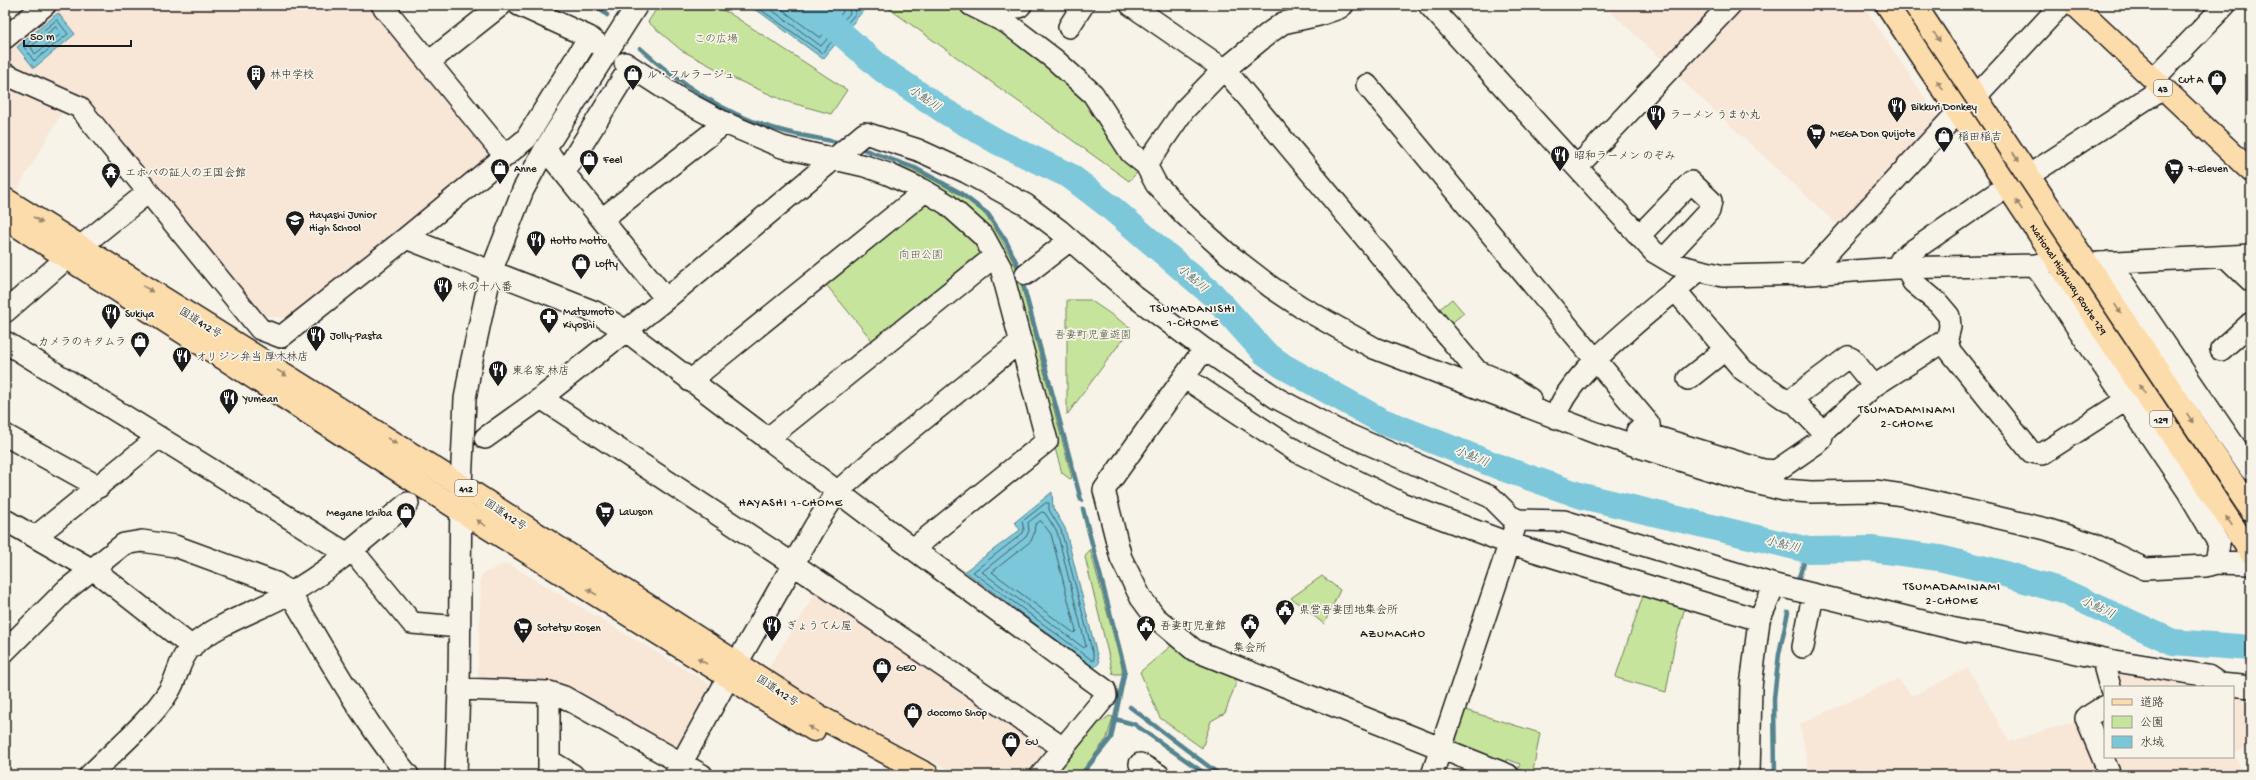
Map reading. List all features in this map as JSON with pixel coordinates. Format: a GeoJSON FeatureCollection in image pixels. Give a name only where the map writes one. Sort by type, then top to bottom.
{"type":"FeatureCollection","features":[{"type":"Feature","properties":{"kind":"main road","name":"National Highway Route 129"},"geometry":{"type":"LineString","coordinates":[[1887,5],[2251,554]]}},
{"type":"Feature","properties":{"kind":"main road","name":"National Highway Route 129"},"geometry":{"type":"LineString","coordinates":[[1915,5],[2028,176],[2097,268],[2251,510]]}},
{"type":"Feature","properties":{"kind":"main road","name":"43"},"geometry":{"type":"LineString","coordinates":[[2075,5],[2158,83],[2249,163]]}},
{"type":"Feature","properties":{"kind":"main road","name":"国道412号"},"geometry":{"type":"LineString","coordinates":[[5,198],[74,252],[461,511],[732,670],[928,775]]}},
{"type":"Feature","properties":{"kind":"main road","name":"国道412号"},"geometry":{"type":"LineString","coordinates":[[5,218],[74,252],[461,485],[732,670],[815,731],[896,775]]}},
{"type":"Feature","properties":{"kind":"street"},"geometry":{"type":"LineString","coordinates":[[5,38],[45,5]]}},
{"type":"Feature","properties":{"kind":"street"},"geometry":{"type":"LineString","coordinates":[[382,5],[505,156]]}},
{"type":"Feature","properties":{"kind":"street"},"geometry":{"type":"LineString","coordinates":[[429,62],[501,5]]}},
{"type":"Feature","properties":{"kind":"street"},"geometry":{"type":"LineString","coordinates":[[5,74],[79,107],[147,193],[260,329],[281,337],[406,238],[526,138],[593,41],[518,5]]}},
{"type":"Feature","properties":{"kind":"street"},"geometry":{"type":"LineString","coordinates":[[971,5],[1007,23],[1054,59],[1093,94],[1131,153],[1146,166],[1156,184],[1185,215],[1226,253],[1270,287],[1300,307],[1374,348],[1556,414],[1650,435],[1770,472],[1776,471],[1821,440],[1823,432],[1874,386],[1947,339]]}},
{"type":"Feature","properties":{"kind":"street"},"geometry":{"type":"LineString","coordinates":[[1069,27],[1083,5]]}},
{"type":"Feature","properties":{"kind":"street"},"geometry":{"type":"LineString","coordinates":[[1131,5],[1154,11],[1225,70],[1477,371],[1504,382],[1540,405],[1596,434],[1738,479],[1784,490],[1811,492],[1875,491],[1903,495],[2046,529],[2093,544],[2145,569],[2206,566],[2216,563],[2251,564]]}},
{"type":"Feature","properties":{"kind":"street"},"geometry":{"type":"LineString","coordinates":[[1146,166],[1184,110],[1225,70],[1283,23],[1319,15],[1340,8],[1343,5]]}},
{"type":"Feature","properties":{"kind":"street"},"geometry":{"type":"LineString","coordinates":[[1429,5],[1654,252],[1676,265],[1723,276],[1808,274],[1902,268],[2035,266],[2057,261]]}},
{"type":"Feature","properties":{"kind":"street"},"geometry":{"type":"LineString","coordinates":[[1576,167],[1730,5]]}},
{"type":"Feature","properties":{"kind":"street"},"geometry":{"type":"LineString","coordinates":[[1976,96],[2060,5]]}},
{"type":"Feature","properties":{"kind":"street"},"geometry":{"type":"LineString","coordinates":[[2028,176],[2158,83],[2225,5]]}},
{"type":"Feature","properties":{"kind":"street"},"geometry":{"type":"LineString","coordinates":[[456,775],[459,689],[461,485],[466,392],[478,328],[491,272],[523,190],[545,149],[636,7]]}},
{"type":"Feature","properties":{"kind":"street"},"geometry":{"type":"LineString","coordinates":[[565,172],[627,65],[682,100],[725,123],[782,147],[865,166],[925,191],[947,204],[984,237],[1001,268],[1047,441],[913,549]]}},
{"type":"Feature","properties":{"kind":"street"},"geometry":{"type":"LineString","coordinates":[[1367,86],[1597,359],[1649,424],[1650,435]]}},
{"type":"Feature","properties":{"kind":"street"},"geometry":{"type":"LineString","coordinates":[[1808,274],[1958,112]]}},
{"type":"Feature","properties":{"kind":"street"},"geometry":{"type":"LineString","coordinates":[[602,219],[725,123]]}},
{"type":"Feature","properties":{"kind":"street"},"geometry":{"type":"LineString","coordinates":[[485,438],[541,398],[666,299],[835,160],[865,133],[918,150],[966,172],[1026,205],[1070,240],[1134,296],[1204,349],[1278,399],[1336,430],[1491,497],[1510,516],[1518,520],[1564,521],[1775,585],[1813,595],[1967,632],[1995,635],[2109,660],[2208,676],[2220,684],[2251,688]]}},
{"type":"Feature","properties":{"kind":"street"},"geometry":{"type":"LineString","coordinates":[[545,149],[666,299]]}},
{"type":"Feature","properties":{"kind":"street"},"geometry":{"type":"LineString","coordinates":[[1639,236],[1690,182],[1711,201],[1709,211],[1665,258]]}},
{"type":"Feature","properties":{"kind":"street"},"geometry":{"type":"LineString","coordinates":[[2007,186],[1902,258],[1902,268],[1913,282],[1938,303],[1949,316],[1950,327],[1947,339],[1950,351],[2031,452],[2042,454],[2126,400]]}},
{"type":"Feature","properties":{"kind":"street"},"geometry":{"type":"LineString","coordinates":[[690,381],[925,191]]}},
{"type":"Feature","properties":{"kind":"street"},"geometry":{"type":"LineString","coordinates":[[5,312],[74,252],[147,193]]}},
{"type":"Feature","properties":{"kind":"street"},"geometry":{"type":"LineString","coordinates":[[406,238],[595,312],[626,331],[913,549],[1105,690],[1106,696],[1041,775]]}},
{"type":"Feature","properties":{"kind":"street"},"geometry":{"type":"LineString","coordinates":[[1026,274],[1070,240]]}},
{"type":"Feature","properties":{"kind":"street"},"geometry":{"type":"LineString","coordinates":[[767,439],[995,256]]}},
{"type":"Feature","properties":{"kind":"street"},"geometry":{"type":"LineString","coordinates":[[2097,268],[2251,256]]}},
{"type":"Feature","properties":{"kind":"street"},"geometry":{"type":"LineString","coordinates":[[2227,258],[2251,281]]}},
{"type":"Feature","properties":{"kind":"street"},"geometry":{"type":"LineString","coordinates":[[2035,266],[2187,490],[2219,544],[2216,563]]}},
{"type":"Feature","properties":{"kind":"street"},"geometry":{"type":"LineString","coordinates":[[2097,268],[2249,461]]}},
{"type":"Feature","properties":{"kind":"street"},"geometry":{"type":"LineString","coordinates":[[1556,414],[1568,391],[1597,359],[1698,271]]}},
{"type":"Feature","properties":{"kind":"street"},"geometry":{"type":"LineString","coordinates":[[1676,291],[1743,370],[1791,402],[1823,432]]}},
{"type":"Feature","properties":{"kind":"street"},"geometry":{"type":"LineString","coordinates":[[2221,350],[2251,323]]}},
{"type":"Feature","properties":{"kind":"street"},"geometry":{"type":"LineString","coordinates":[[678,768],[732,670],[815,526],[837,492],[884,451],[1021,341]]}},
{"type":"Feature","properties":{"kind":"street"},"geometry":{"type":"LineString","coordinates":[[5,342],[346,553],[357,556],[412,623],[460,627]]}},
{"type":"Feature","properties":{"kind":"street"},"geometry":{"type":"LineString","coordinates":[[1204,349],[1185,378],[1104,490],[1121,558],[1141,598],[1155,617],[1194,650],[1441,747],[1508,775]]}},
{"type":"Feature","properties":{"kind":"street"},"geometry":{"type":"LineString","coordinates":[[1688,379],[1726,349]]}},
{"type":"Feature","properties":{"kind":"street"},"geometry":{"type":"LineString","coordinates":[[1791,402],[1808,386],[1848,357],[1852,359],[1874,386]]}},
{"type":"Feature","properties":{"kind":"street"},"geometry":{"type":"LineString","coordinates":[[1185,378],[1267,433],[1323,465],[1401,503],[1508,543],[1759,620]]}},
{"type":"Feature","properties":{"kind":"street"},"geometry":{"type":"LineString","coordinates":[[541,398],[794,564],[1063,748]]}},
{"type":"Feature","properties":{"kind":"street"},"geometry":{"type":"LineString","coordinates":[[5,435],[99,487]]}},
{"type":"Feature","properties":{"kind":"street"},"geometry":{"type":"LineString","coordinates":[[35,537],[99,487],[159,437]]}},
{"type":"Feature","properties":{"kind":"street"},"geometry":{"type":"LineString","coordinates":[[90,775],[158,706],[170,690],[181,662],[192,647],[213,632],[290,593],[329,569],[346,553],[408,503]]}},
{"type":"Feature","properties":{"kind":"street"},"geometry":{"type":"LineString","coordinates":[[5,520],[93,569],[192,647]]}},
{"type":"Feature","properties":{"kind":"street"},"geometry":{"type":"LineString","coordinates":[[1432,775],[1508,543],[1518,520]]}},
{"type":"Feature","properties":{"kind":"street"},"geometry":{"type":"LineString","coordinates":[[5,651],[66,590],[124,544],[142,541],[175,546],[276,583],[290,593],[354,700],[385,748],[408,775]]}},
{"type":"Feature","properties":{"kind":"street"},"geometry":{"type":"LineString","coordinates":[[1749,775],[1751,687],[1759,620],[1775,585]]}},
{"type":"Feature","properties":{"kind":"street"},"geometry":{"type":"LineString","coordinates":[[1803,647],[1813,595]]}},
{"type":"Feature","properties":{"kind":"street"},"geometry":{"type":"LineString","coordinates":[[2109,660],[2105,670],[2110,686]]}},
{"type":"Feature","properties":{"kind":"street"},"geometry":{"type":"LineString","coordinates":[[459,689],[549,692],[564,697],[678,768],[702,775]]}},
{"type":"Feature","properties":{"kind":"street"},"geometry":{"type":"LineString","coordinates":[[549,692],[550,768],[574,775]]}},
{"type":"Feature","properties":{"kind":"street"},"geometry":{"type":"LineString","coordinates":[[2104,707],[2086,718],[2110,775]]}},
{"type":"Feature","properties":{"kind":"shaded area","name":"Hayashi Junior High School"},"geometry":{"type":"Polygon","coordinates":[[[57,5],[372,5],[490,147],[489,158],[290,318],[265,316],[82,95],[5,64],[5,49],[57,5]]]}},
{"type":"Feature","properties":{"kind":"shaded area"},"geometry":{"type":"Polygon","coordinates":[[[1603,5],[1720,5],[1666,63],[1603,5]]]}},
{"type":"Feature","properties":{"kind":"shaded area"},"geometry":{"type":"Polygon","coordinates":[[[1737,5],[1863,5],[1940,121],[1842,229],[1674,73],[1737,5]]]}},
{"type":"Feature","properties":{"kind":"shaded area"},"geometry":{"type":"Polygon","coordinates":[[[5,85],[64,109],[17,190],[5,182],[5,85]]]}},
{"type":"Feature","properties":{"kind":"shaded area"},"geometry":{"type":"Polygon","coordinates":[[[504,564],[509,564],[709,684],[711,692],[681,750],[674,752],[570,693],[482,681],[478,676],[481,575],[504,564]]]}},
{"type":"Feature","properties":{"kind":"shaded area"},"geometry":{"type":"Polygon","coordinates":[[[818,590],[1050,745],[1051,753],[1033,775],[960,775],[869,729],[767,671],[818,590]]]}},
{"type":"Feature","properties":{"kind":"shaded area"},"geometry":{"type":"Polygon","coordinates":[[[1968,668],[2009,742],[2081,719],[2105,775],[1810,775],[1800,724],[1898,679],[1912,696],[1968,668]]]}},
{"type":"Feature","properties":{"kind":"shaded area"},"geometry":{"type":"Polygon","coordinates":[[[2110,673],[2199,686],[2115,686],[2110,673]]]}},
{"type":"Feature","properties":{"kind":"shaded area"},"geometry":{"type":"Polygon","coordinates":[[[2234,691],[2251,693],[2251,746],[2234,753],[2234,691]]]}},
{"type":"Feature","properties":{"kind":"shaded area"},"geometry":{"type":"Polygon","coordinates":[[[2234,753],[2243,775],[2116,775],[2108,758],[2234,758],[2234,753]]]}},
{"type":"Feature","properties":{"kind":"green space","name":"この広場"},"geometry":{"type":"Polygon","coordinates":[[[659,5],[710,5],[729,13],[847,90],[831,114],[785,101],[735,79],[681,50],[648,22],[659,5]]]}},
{"type":"Feature","properties":{"kind":"green space"},"geometry":{"type":"Polygon","coordinates":[[[884,5],[961,5],[1001,25],[1085,99],[1138,172],[1129,181],[884,5]]]}},
{"type":"Feature","properties":{"kind":"green space"},"geometry":{"type":"Polygon","coordinates":[[[900,166],[910,169],[945,186],[977,207],[994,227],[1002,241],[1017,269],[1072,478],[1070,479],[1062,473],[1009,286],[989,237],[897,174],[900,166]]]}},
{"type":"Feature","properties":{"kind":"green space","name":"向田公園"},"geometry":{"type":"Polygon","coordinates":[[[924,199],[981,242],[984,257],[875,344],[823,281],[924,199]]]}},
{"type":"Feature","properties":{"kind":"green space"},"geometry":{"type":"Polygon","coordinates":[[[1452,299],[1464,313],[1449,325],[1436,312],[1452,299]]]}},
{"type":"Feature","properties":{"kind":"green space","name":"吾妻町児童遊園"},"geometry":{"type":"Polygon","coordinates":[[[1067,300],[1090,300],[1131,328],[1067,415],[1067,300]]]}},
{"type":"Feature","properties":{"kind":"green space"},"geometry":{"type":"Polygon","coordinates":[[[1090,549],[1122,667],[1122,674],[1113,674],[1085,557],[1090,549]]]}},
{"type":"Feature","properties":{"kind":"green space"},"geometry":{"type":"Polygon","coordinates":[[[1322,576],[1340,590],[1324,624],[1291,598],[1322,576]]]}},
{"type":"Feature","properties":{"kind":"green space"},"geometry":{"type":"Polygon","coordinates":[[[1644,593],[1686,604],[1675,642],[1666,692],[1617,678],[1616,676],[1644,593]]]}},
{"type":"Feature","properties":{"kind":"green space"},"geometry":{"type":"Polygon","coordinates":[[[1172,645],[1191,657],[1235,672],[1236,683],[1225,713],[1211,721],[1202,748],[1160,718],[1140,672],[1172,645]]]}},
{"type":"Feature","properties":{"kind":"green space"},"geometry":{"type":"Polygon","coordinates":[[[1465,710],[1540,733],[1533,771],[1530,773],[1518,769],[1520,764],[1507,759],[1505,764],[1461,748],[1455,737],[1465,710]]]}},
{"type":"Feature","properties":{"kind":"green space"},"geometry":{"type":"Polygon","coordinates":[[[1109,716],[1113,717],[1107,738],[1079,775],[1049,775],[1096,720],[1103,721],[1109,716]]]}},
{"type":"Feature","properties":{"kind":"water"},"geometry":{"type":"Polygon","coordinates":[[[745,5],[856,5],[863,11],[823,59],[761,13],[745,5]]]}},
{"type":"Feature","properties":{"kind":"water"},"geometry":{"type":"Polygon","coordinates":[[[58,13],[75,34],[34,68],[17,47],[58,13]]]}},
{"type":"Feature","properties":{"kind":"water"},"geometry":{"type":"Polygon","coordinates":[[[1052,492],[1053,508],[1065,528],[1099,663],[1094,668],[965,571],[1020,530],[1015,522],[1052,492]]]}},
{"type":"Feature","properties":{"kind":"waterway"},"geometry":{"type":"LineString","coordinates":[[595,5],[607,15]]}},
{"type":"Feature","properties":{"kind":"waterway","name":"小鮎川"},"geometry":{"type":"LineString","coordinates":[[809,5],[883,70],[946,112],[998,142],[1070,176],[1109,206],[1212,294],[1265,353],[1283,366],[1380,420],[1502,468],[1582,496],[1808,550],[1871,549],[1939,558],[1998,572],[2062,591],[2173,642],[2251,648]]}},
{"type":"Feature","properties":{"kind":"waterway"},"geometry":{"type":"LineString","coordinates":[[640,48],[687,85],[739,115],[757,123],[784,131],[837,142]]}},
{"type":"Feature","properties":{"kind":"waterway"},"geometry":{"type":"LineString","coordinates":[[857,147],[915,168],[959,192],[988,214],[1006,241],[1019,268]]}},
{"type":"Feature","properties":{"kind":"waterway"},"geometry":{"type":"LineString","coordinates":[[1023,284],[1081,500]]}},
{"type":"Feature","properties":{"kind":"waterway"},"geometry":{"type":"LineString","coordinates":[[1081,775],[1111,738],[1125,670],[1083,509]]}},
{"type":"Feature","properties":{"kind":"waterway"},"geometry":{"type":"LineString","coordinates":[[1797,583],[1808,550]]}},
{"type":"Feature","properties":{"kind":"waterway"},"geometry":{"type":"LineString","coordinates":[[1775,775],[1774,698],[1779,654],[1788,612]]}},
{"type":"Feature","properties":{"kind":"waterway"},"geometry":{"type":"LineString","coordinates":[[1130,707],[1220,775]]}},
{"type":"Feature","properties":{"kind":"waterway"},"geometry":{"type":"LineString","coordinates":[[1115,719],[1134,724],[1207,775]]}},
{"type":"Feature","properties":{"kind":"place","name":"林中学校"},"geometry":{"type":"Point","coordinates":[256,91]}},
{"type":"Feature","properties":{"kind":"place","name":"ル・フルラージュ"},"geometry":{"type":"Point","coordinates":[633,91]}},
{"type":"Feature","properties":{"kind":"place","name":"Cut A"},"geometry":{"type":"Point","coordinates":[2217,96]}},
{"type":"Feature","properties":{"kind":"place","name":"Bikkuri Donkey"},"geometry":{"type":"Point","coordinates":[1897,123]}},
{"type":"Feature","properties":{"kind":"place","name":"ラーメン うまか丸"},"geometry":{"type":"Point","coordinates":[1656,131]}},
{"type":"Feature","properties":{"kind":"place","name":"MEGA Don Quijote"},"geometry":{"type":"Point","coordinates":[1816,150]}},
{"type":"Feature","properties":{"kind":"place","name":"稲田稲吉"},"geometry":{"type":"Point","coordinates":[1944,153]}},
{"type":"Feature","properties":{"kind":"place","name":"昭和ラーメン のぞみ"},"geometry":{"type":"Point","coordinates":[1560,172]}},
{"type":"Feature","properties":{"kind":"place","name":"Feel"},"geometry":{"type":"Point","coordinates":[589,176]}},
{"type":"Feature","properties":{"kind":"place","name":"Anne"},"geometry":{"type":"Point","coordinates":[500,185]}},
{"type":"Feature","properties":{"kind":"place","name":"7-Eleven"},"geometry":{"type":"Point","coordinates":[2174,185]}},
{"type":"Feature","properties":{"kind":"place","name":"エホバの証人の王国会館"},"geometry":{"type":"Point","coordinates":[111,189]}},
{"type":"Feature","properties":{"kind":"place","name":"Hayashi Junior High School"},"geometry":{"type":"Point","coordinates":[295,237]}},
{"type":"Feature","properties":{"kind":"place","name":"Hotto Motto"},"geometry":{"type":"Point","coordinates":[536,257]}},
{"type":"Feature","properties":{"kind":"place","name":"Lofty"},"geometry":{"type":"Point","coordinates":[581,280]}},
{"type":"Feature","properties":{"kind":"place","name":"味の十八番"},"geometry":{"type":"Point","coordinates":[443,303]}},
{"type":"Feature","properties":{"kind":"place","name":"Sukiya"},"geometry":{"type":"Point","coordinates":[111,330]}},
{"type":"Feature","properties":{"kind":"place","name":"Matsumoto Kiyoshi"},"geometry":{"type":"Point","coordinates":[549,334]}},
{"type":"Feature","properties":{"kind":"place","name":"Jolly-Pasta"},"geometry":{"type":"Point","coordinates":[316,352]}},
{"type":"Feature","properties":{"kind":"place","name":"カメラのキタムラ"},"geometry":{"type":"Point","coordinates":[140,358]}},
{"type":"Feature","properties":{"kind":"place","name":"オリジン弁当 厚木林店"},"geometry":{"type":"Point","coordinates":[182,373]}},
{"type":"Feature","properties":{"kind":"place","name":"東名家 林店"},"geometry":{"type":"Point","coordinates":[498,387]}},
{"type":"Feature","properties":{"kind":"place","name":"Yumean"},"geometry":{"type":"Point","coordinates":[229,415]}},
{"type":"Feature","properties":{"kind":"place","name":"Lawson"},"geometry":{"type":"Point","coordinates":[605,528]}},
{"type":"Feature","properties":{"kind":"place","name":"Megane Ichiba"},"geometry":{"type":"Point","coordinates":[406,529]}},
{"type":"Feature","properties":{"kind":"place","name":"県営吾妻団地集会所"},"geometry":{"type":"Point","coordinates":[1285,626]}},
{"type":"Feature","properties":{"kind":"place","name":"集会所"},"geometry":{"type":"Point","coordinates":[1250,640]}},
{"type":"Feature","properties":{"kind":"place","name":"ぎょうてん屋"},"geometry":{"type":"Point","coordinates":[772,642]}},
{"type":"Feature","properties":{"kind":"place","name":"吾妻町児童館"},"geometry":{"type":"Point","coordinates":[1146,642]}},
{"type":"Feature","properties":{"kind":"place","name":"Sotetsu Rosen"},"geometry":{"type":"Point","coordinates":[523,644]}},
{"type":"Feature","properties":{"kind":"place","name":"GEO"},"geometry":{"type":"Point","coordinates":[882,684]}},
{"type":"Feature","properties":{"kind":"place","name":"docomo Shop"},"geometry":{"type":"Point","coordinates":[913,729]}},
{"type":"Feature","properties":{"kind":"place","name":"GU"},"geometry":{"type":"Point","coordinates":[1011,758]}},
{"type":"Feature","properties":{"kind":"district","name":"TSUMADANISHI 1-CHOME"},"geometry":{"type":"Point","coordinates":[1193,315]}},
{"type":"Feature","properties":{"kind":"district","name":"TSUMADAMINAMI 2-CHOME"},"geometry":{"type":"Point","coordinates":[1907,416]}},
{"type":"Feature","properties":{"kind":"district","name":"HAYASHI 1-CHOME"},"geometry":{"type":"Point","coordinates":[791,502]}},
{"type":"Feature","properties":{"kind":"district","name":"TSUMADAMINAMI 2-CHOME"},"geometry":{"type":"Point","coordinates":[1952,593]}},
{"type":"Feature","properties":{"kind":"district","name":"AZUMACHO"},"geometry":{"type":"Point","coordinates":[1393,633]}}]}
